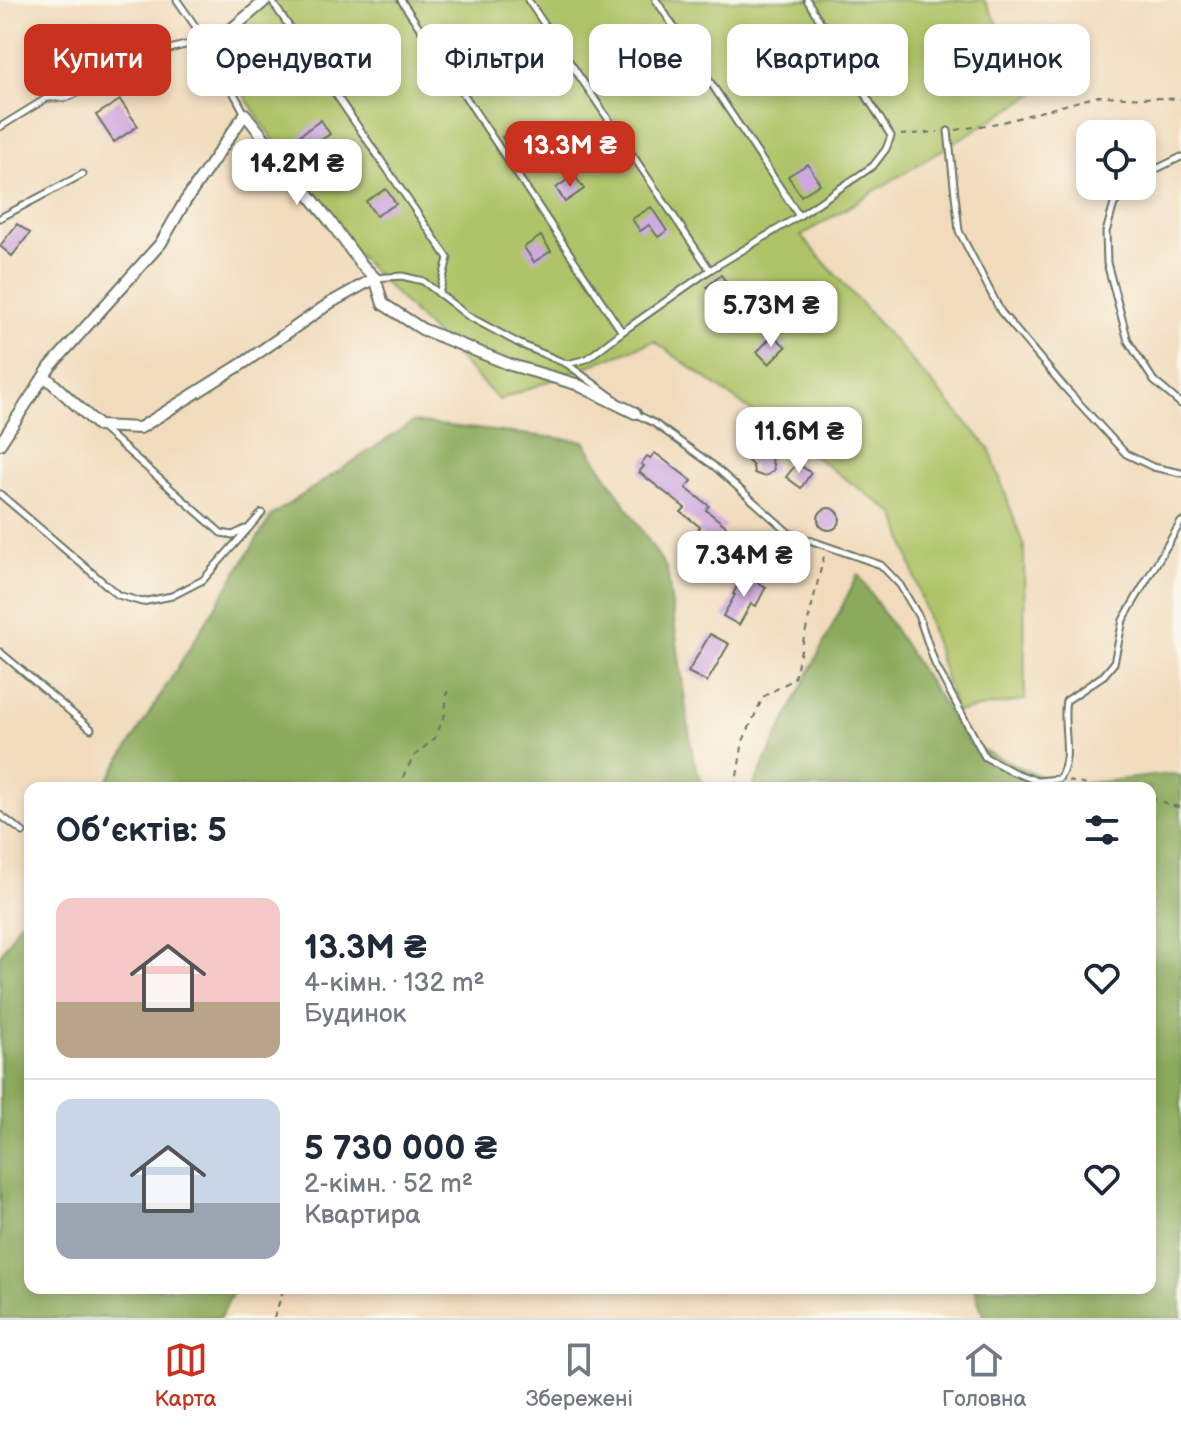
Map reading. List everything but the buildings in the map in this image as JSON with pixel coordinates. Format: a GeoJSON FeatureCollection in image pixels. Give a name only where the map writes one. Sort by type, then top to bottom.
{"type":"FeatureCollection","features":[{"type":"Feature","properties":{"kind":"street"},"geometry":{"type":"LineString","coordinates":[[238,24],[269,0]]}},
{"type":"Feature","properties":{"kind":"street"},"geometry":{"type":"LineString","coordinates":[[0,444],[50,367],[161,243],[184,203],[245,114],[375,278],[383,304],[422,329],[511,365],[576,384],[635,413]]}},
{"type":"Feature","properties":{"kind":"street"},"geometry":{"type":"LineString","coordinates":[[48,379],[99,426],[140,428],[245,362],[330,303],[375,278]]}},
{"type":"Feature","properties":{"kind":"lane"},"geometry":{"type":"LineString","coordinates":[[177,0],[194,24]]}},
{"type":"Feature","properties":{"kind":"lane"},"geometry":{"type":"LineString","coordinates":[[269,0],[448,258],[439,294]]}},
{"type":"Feature","properties":{"kind":"lane"},"geometry":{"type":"LineString","coordinates":[[401,0],[622,332]]}},
{"type":"Feature","properties":{"kind":"lane"},"geometry":{"type":"LineString","coordinates":[[528,0],[710,270]]}},
{"type":"Feature","properties":{"kind":"lane"},"geometry":{"type":"LineString","coordinates":[[656,0],[799,216]]}},
{"type":"Feature","properties":{"kind":"lane"},"geometry":{"type":"LineString","coordinates":[[567,364],[587,359],[710,270],[873,166],[886,149],[891,136],[807,0]]}},
{"type":"Feature","properties":{"kind":"lane"},"geometry":{"type":"LineString","coordinates":[[0,127],[47,98],[66,98],[166,50],[187,45]]}},
{"type":"Feature","properties":{"kind":"lane"},"geometry":{"type":"LineString","coordinates":[[235,96],[245,114]]}},
{"type":"Feature","properties":{"kind":"lane"},"geometry":{"type":"LineString","coordinates":[[948,131],[959,231],[1001,312],[1126,454],[1153,467],[1181,473]]}},
{"type":"Feature","properties":{"kind":"lane"},"geometry":{"type":"LineString","coordinates":[[1156,169],[1181,157]]}},
{"type":"Feature","properties":{"kind":"lane"},"geometry":{"type":"LineString","coordinates":[[0,218],[83,174]]}},
{"type":"Feature","properties":{"kind":"lane"},"geometry":{"type":"LineString","coordinates":[[1118,200],[1106,232],[1107,263],[1128,341],[1154,381],[1181,404]]}},
{"type":"Feature","properties":{"kind":"lane"},"geometry":{"type":"LineString","coordinates":[[375,278],[402,276],[423,281],[468,316],[520,344],[567,364],[654,423],[714,466],[789,533],[881,565],[900,585],[919,617],[935,664],[985,757],[1037,781],[1059,779],[1064,771],[1066,701],[1104,675],[1114,663],[1123,620],[1181,522]]}},
{"type":"Feature","properties":{"kind":"lane"},"geometry":{"type":"LineString","coordinates":[[99,426],[221,533],[233,535],[249,527]]}},
{"type":"Feature","properties":{"kind":"lane"},"geometry":{"type":"LineString","coordinates":[[0,494],[118,595],[142,602],[172,596],[203,580],[262,513]]}},
{"type":"Feature","properties":{"kind":"lane"},"geometry":{"type":"LineString","coordinates":[[0,652],[91,729]]}},
{"type":"Feature","properties":{"kind":"lane"},"geometry":{"type":"LineString","coordinates":[[0,815],[23,832]]}},
{"type":"Feature","properties":{"kind":"path"},"geometry":{"type":"LineString","coordinates":[[891,136],[1003,122],[1098,96],[1181,99]]}},
{"type":"Feature","properties":{"kind":"path"},"geometry":{"type":"LineString","coordinates":[[736,782],[743,741],[763,697],[794,679],[826,547]]}},
{"type":"Feature","properties":{"kind":"path"},"geometry":{"type":"LineString","coordinates":[[400,782],[414,756],[435,738],[445,714],[447,691]]}},
{"type":"Feature","properties":{"kind":"path"},"geometry":{"type":"LineString","coordinates":[[1059,779],[1073,782]]}},
{"type":"Feature","properties":{"kind":"path"},"geometry":{"type":"LineString","coordinates":[[1156,799],[1172,807],[1181,807]]}},
{"type":"Feature","properties":{"kind":"path"},"geometry":{"type":"LineString","coordinates":[[274,1318],[282,1294]]}},
{"type":"Feature","properties":{"kind":"green space"},"geometry":{"type":"Polygon","coordinates":[[[264,0],[984,0],[998,24],[924,24],[924,96],[1030,96],[801,236],[989,448],[1024,547],[1025,700],[956,712],[896,515],[654,341],[499,400],[329,226],[245,96],[401,96],[401,24],[228,24],[264,0]]]}},
{"type":"Feature","properties":{"kind":"green space"},"geometry":{"type":"Polygon","coordinates":[[[413,422],[584,441],[667,569],[693,759],[703,782],[107,782],[272,515],[413,422]]]}},
{"type":"Feature","properties":{"kind":"green space"},"geometry":{"type":"Polygon","coordinates":[[[858,574],[970,745],[1053,782],[755,782],[858,574]]]}},
{"type":"Feature","properties":{"kind":"green space"},"geometry":{"type":"Polygon","coordinates":[[[1172,774],[1181,776],[1181,1318],[984,1318],[976,1294],[1156,1294],[1156,782],[1099,782],[1172,774]]]}},
{"type":"Feature","properties":{"kind":"green space"},"geometry":{"type":"Polygon","coordinates":[[[24,916],[24,1294],[232,1294],[220,1318],[0,1318],[0,955],[24,916]]]}}]}
